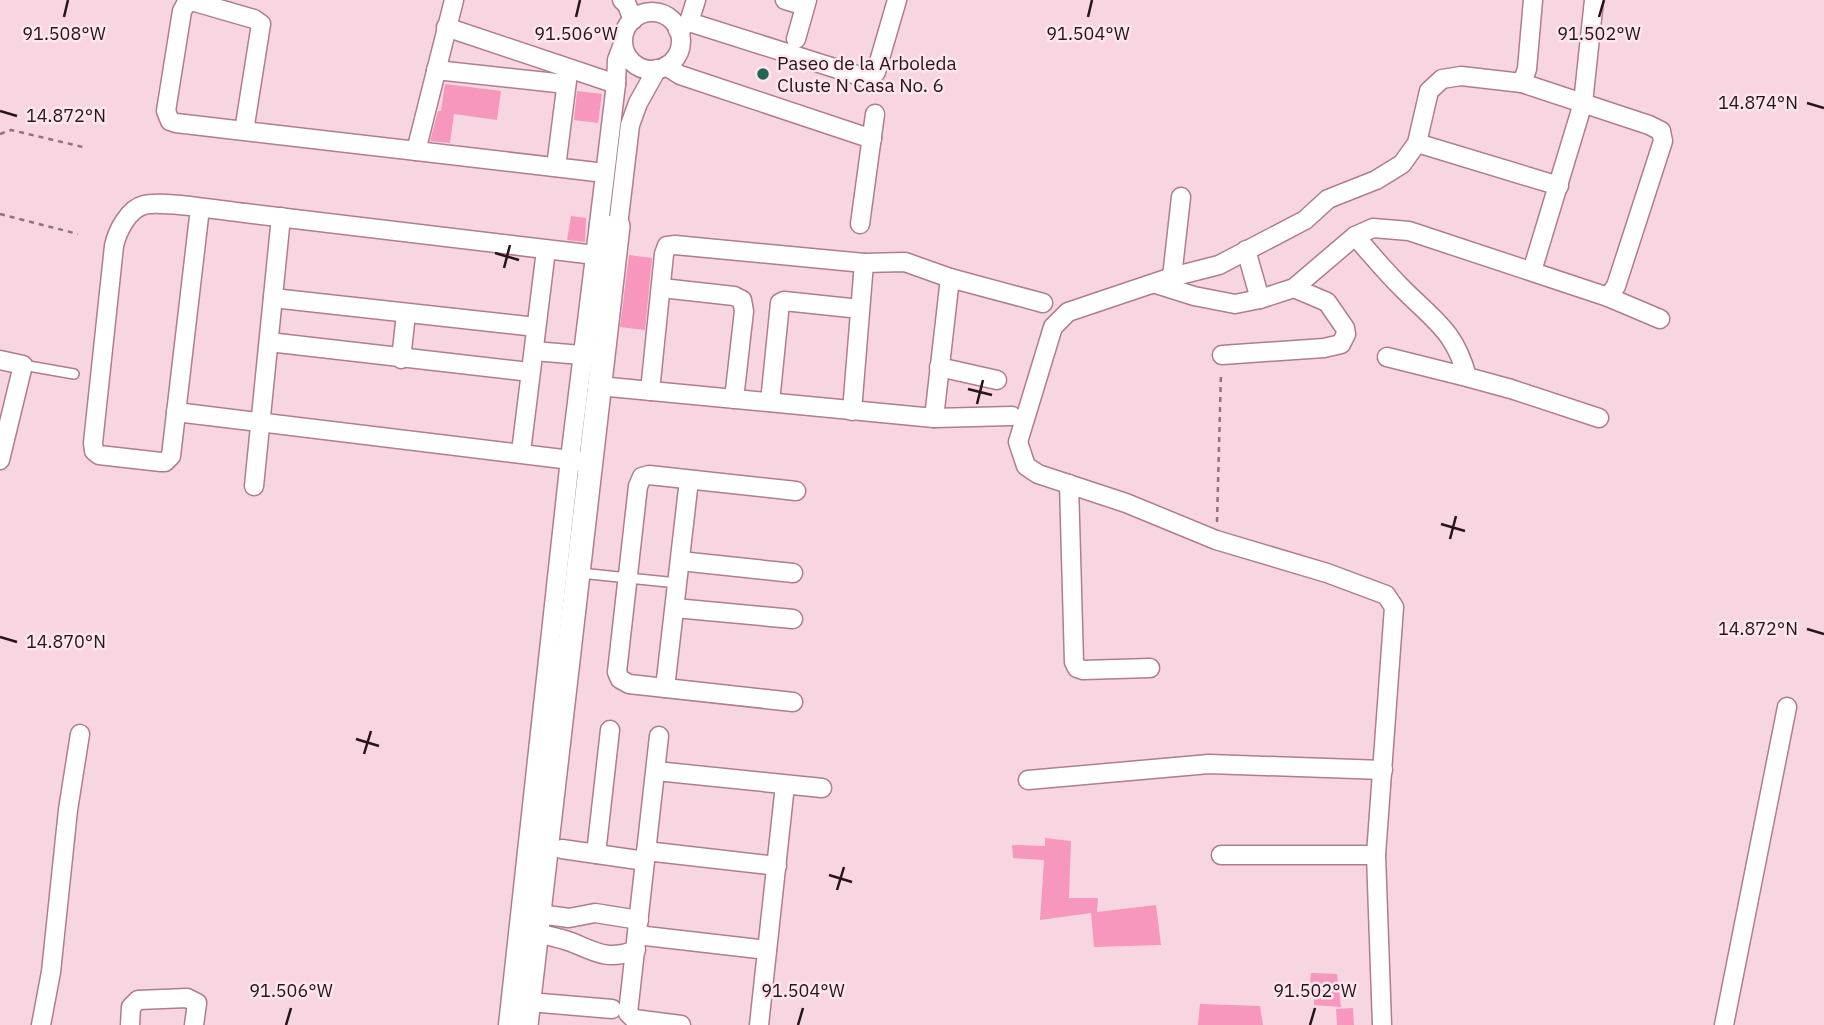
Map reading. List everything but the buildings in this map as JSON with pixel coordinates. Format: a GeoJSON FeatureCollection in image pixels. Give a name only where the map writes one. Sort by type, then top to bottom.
{"type":"FeatureCollection","features":[{"type":"Feature","properties":{"kind":"street"},"geometry":{"type":"LineString","coordinates":[[416,151],[454,0]]}},
{"type":"Feature","properties":{"kind":"street"},"geometry":{"type":"LineString","coordinates":[[622,0],[633,20]]}},
{"type":"Feature","properties":{"kind":"street"},"geometry":{"type":"LineString","coordinates":[[508,1025],[608,225],[630,125],[638,103],[661,68],[677,54],[684,26],[696,0]]}},
{"type":"Feature","properties":{"kind":"street"},"geometry":{"type":"LineString","coordinates":[[785,0],[806,3],[796,39]]}},
{"type":"Feature","properties":{"kind":"street"},"geometry":{"type":"LineString","coordinates":[[526,1025],[578,572],[580,461],[599,386],[593,356],[595,255],[608,225],[605,173],[617,84],[617,60],[624,35],[633,20],[649,13],[658,13],[684,26],[866,78],[872,77],[876,72],[897,0]]}},
{"type":"Feature","properties":{"kind":"street"},"geometry":{"type":"LineString","coordinates":[[1522,83],[1527,69],[1533,0]]}},
{"type":"Feature","properties":{"kind":"street"},"geometry":{"type":"LineString","coordinates":[[1532,271],[1583,103],[1594,0]]}},
{"type":"Feature","properties":{"kind":"street"},"geometry":{"type":"LineString","coordinates":[[244,131],[261,24],[254,19],[187,2],[182,12],[166,111],[168,119],[176,123],[244,131],[416,151],[556,167],[605,173]]}},
{"type":"Feature","properties":{"kind":"street"},"geometry":{"type":"LineString","coordinates":[[446,27],[567,77]]}},
{"type":"Feature","properties":{"kind":"street"},"geometry":{"type":"LineString","coordinates":[[623,44],[631,61],[647,69],[661,68],[872,139]]}},
{"type":"Feature","properties":{"kind":"street"},"geometry":{"type":"LineString","coordinates":[[436,70],[567,77],[617,84]]}},
{"type":"Feature","properties":{"kind":"street"},"geometry":{"type":"LineString","coordinates":[[1382,1025],[1376,855],[1394,607],[1391,600],[1386,595],[1327,573],[1216,540],[1126,503],[1038,474],[1026,466],[1018,442],[1053,327],[1068,312],[1219,265],[1304,220],[1328,199],[1376,180],[1394,169],[1402,164],[1417,143],[1429,91],[1442,79],[1461,76],[1522,83],[1661,131],[1663,141],[1616,286],[1608,297]]}},
{"type":"Feature","properties":{"kind":"street"},"geometry":{"type":"LineString","coordinates":[[556,167],[567,77]]}},
{"type":"Feature","properties":{"kind":"street"},"geometry":{"type":"LineString","coordinates":[[860,224],[875,114]]}},
{"type":"Feature","properties":{"kind":"street"},"geometry":{"type":"LineString","coordinates":[[1417,143],[1559,186]]}},
{"type":"Feature","properties":{"kind":"street"},"geometry":{"type":"LineString","coordinates":[[1164,280],[1181,197]]}},
{"type":"Feature","properties":{"kind":"street"},"geometry":{"type":"LineString","coordinates":[[201,208],[172,452],[166,461],[103,456],[94,451],[93,443],[116,238],[132,213],[145,204],[201,208],[281,217],[595,255]]}},
{"type":"Feature","properties":{"kind":"street"},"geometry":{"type":"LineString","coordinates":[[254,486],[281,217]]}},
{"type":"Feature","properties":{"kind":"street"},"geometry":{"type":"LineString","coordinates":[[1164,280],[1194,296],[1235,304],[1261,299],[1294,288],[1355,236],[1373,228],[1409,231],[1608,297],[1660,318]]}},
{"type":"Feature","properties":{"kind":"street"},"geometry":{"type":"LineString","coordinates":[[1355,236],[1399,285],[1446,330],[1461,354],[1467,377]]}},
{"type":"Feature","properties":{"kind":"street"},"geometry":{"type":"LineString","coordinates":[[650,391],[667,246],[864,263],[905,262],[950,278],[1043,303]]}},
{"type":"Feature","properties":{"kind":"street"},"geometry":{"type":"LineString","coordinates":[[521,452],[546,250]]}},
{"type":"Feature","properties":{"kind":"street"},"geometry":{"type":"LineString","coordinates":[[1246,250],[1261,299]]}},
{"type":"Feature","properties":{"kind":"street"},"geometry":{"type":"LineString","coordinates":[[852,411],[864,263]]}},
{"type":"Feature","properties":{"kind":"street"},"geometry":{"type":"LineString","coordinates":[[934,418],[950,278]]}},
{"type":"Feature","properties":{"kind":"street"},"geometry":{"type":"LineString","coordinates":[[662,288],[734,296],[742,300],[744,311],[734,399]]}},
{"type":"Feature","properties":{"kind":"street"},"geometry":{"type":"LineString","coordinates":[[1222,355],[1324,348],[1341,344],[1346,334],[1345,328],[1327,302],[1294,288]]}},
{"type":"Feature","properties":{"kind":"street"},"geometry":{"type":"LineString","coordinates":[[273,298],[536,327]]}},
{"type":"Feature","properties":{"kind":"street"},"geometry":{"type":"LineString","coordinates":[[770,402],[780,303],[860,309]]}},
{"type":"Feature","properties":{"kind":"street"},"geometry":{"type":"LineString","coordinates":[[401,359],[405,314]]}},
{"type":"Feature","properties":{"kind":"street"},"geometry":{"type":"LineString","coordinates":[[269,342],[530,372]]}},
{"type":"Feature","properties":{"kind":"street"},"geometry":{"type":"LineString","coordinates":[[534,351],[593,356]]}},
{"type":"Feature","properties":{"kind":"street"},"geometry":{"type":"LineString","coordinates":[[1387,357],[1511,389],[1599,418]]}},
{"type":"Feature","properties":{"kind":"street"},"geometry":{"type":"LineString","coordinates":[[0,360],[23,365],[0,460]]}},
{"type":"Feature","properties":{"kind":"street"},"geometry":{"type":"LineString","coordinates":[[939,367],[997,380]]}},
{"type":"Feature","properties":{"kind":"street"},"geometry":{"type":"LineString","coordinates":[[599,386],[934,418],[1012,416]]}},
{"type":"Feature","properties":{"kind":"street"},"geometry":{"type":"LineString","coordinates":[[176,412],[580,461]]}},
{"type":"Feature","properties":{"kind":"street"},"geometry":{"type":"LineString","coordinates":[[793,702],[629,684],[618,676],[640,479],[649,475],[796,491]]}},
{"type":"Feature","properties":{"kind":"street"},"geometry":{"type":"LineString","coordinates":[[665,688],[689,480]]}},
{"type":"Feature","properties":{"kind":"street"},"geometry":{"type":"LineString","coordinates":[[1069,484],[1073,662],[1083,670],[1150,668]]}},
{"type":"Feature","properties":{"kind":"street"},"geometry":{"type":"LineString","coordinates":[[680,561],[793,573]]}},
{"type":"Feature","properties":{"kind":"street"},"geometry":{"type":"LineString","coordinates":[[675,608],[793,619]]}},
{"type":"Feature","properties":{"kind":"street"},"geometry":{"type":"LineString","coordinates":[[1724,1025],[1787,707]]}},
{"type":"Feature","properties":{"kind":"street"},"geometry":{"type":"LineString","coordinates":[[596,854],[610,730]]}},
{"type":"Feature","properties":{"kind":"street"},"geometry":{"type":"LineString","coordinates":[[41,1025],[51,972],[68,810],[80,734]]}},
{"type":"Feature","properties":{"kind":"street"},"geometry":{"type":"LineString","coordinates":[[659,736],[628,1013],[634,1019],[681,1025]]}},
{"type":"Feature","properties":{"kind":"street"},"geometry":{"type":"LineString","coordinates":[[1028,779],[1209,764],[1383,770]]}},
{"type":"Feature","properties":{"kind":"street"},"geometry":{"type":"LineString","coordinates":[[656,771],[822,788]]}},
{"type":"Feature","properties":{"kind":"street"},"geometry":{"type":"LineString","coordinates":[[759,1025],[785,785]]}},
{"type":"Feature","properties":{"kind":"street"},"geometry":{"type":"LineString","coordinates":[[562,849],[596,854],[777,866]]}},
{"type":"Feature","properties":{"kind":"street"},"geometry":{"type":"LineString","coordinates":[[1221,855],[1376,855]]}},
{"type":"Feature","properties":{"kind":"street"},"geometry":{"type":"LineString","coordinates":[[538,923],[595,913],[637,935],[767,950]]}},
{"type":"Feature","properties":{"kind":"street"},"geometry":{"type":"LineString","coordinates":[[538,923],[597,954],[619,956],[637,935]]}},
{"type":"Feature","properties":{"kind":"street"},"geometry":{"type":"LineString","coordinates":[[130,1025],[131,1007],[138,1000],[187,998],[197,1003],[194,1025]]}},
{"type":"Feature","properties":{"kind":"street"},"geometry":{"type":"LineString","coordinates":[[541,1003],[612,1009]]}},
{"type":"Feature","properties":{"kind":"street"},"geometry":{"type":"LineString","coordinates":[[576,1025],[578,1006]]}},
{"type":"Feature","properties":{"kind":"lane"},"geometry":{"type":"LineString","coordinates":[[23,365],[74,374]]}},
{"type":"Feature","properties":{"kind":"lane"},"geometry":{"type":"LineString","coordinates":[[578,572],[677,583]]}},
{"type":"Feature","properties":{"kind":"path"},"geometry":{"type":"LineString","coordinates":[[0,134],[11,130],[83,147]]}},
{"type":"Feature","properties":{"kind":"path"},"geometry":{"type":"LineString","coordinates":[[0,214],[78,234]]}},
{"type":"Feature","properties":{"kind":"path"},"geometry":{"type":"LineString","coordinates":[[1216,540],[1222,355]]}},
{"type":"Feature","properties":{"kind":"place","name":"Paseo de la Arboleda Cluste N Casa No. 6"},"geometry":{"type":"Point","coordinates":[763,74]}}]}
